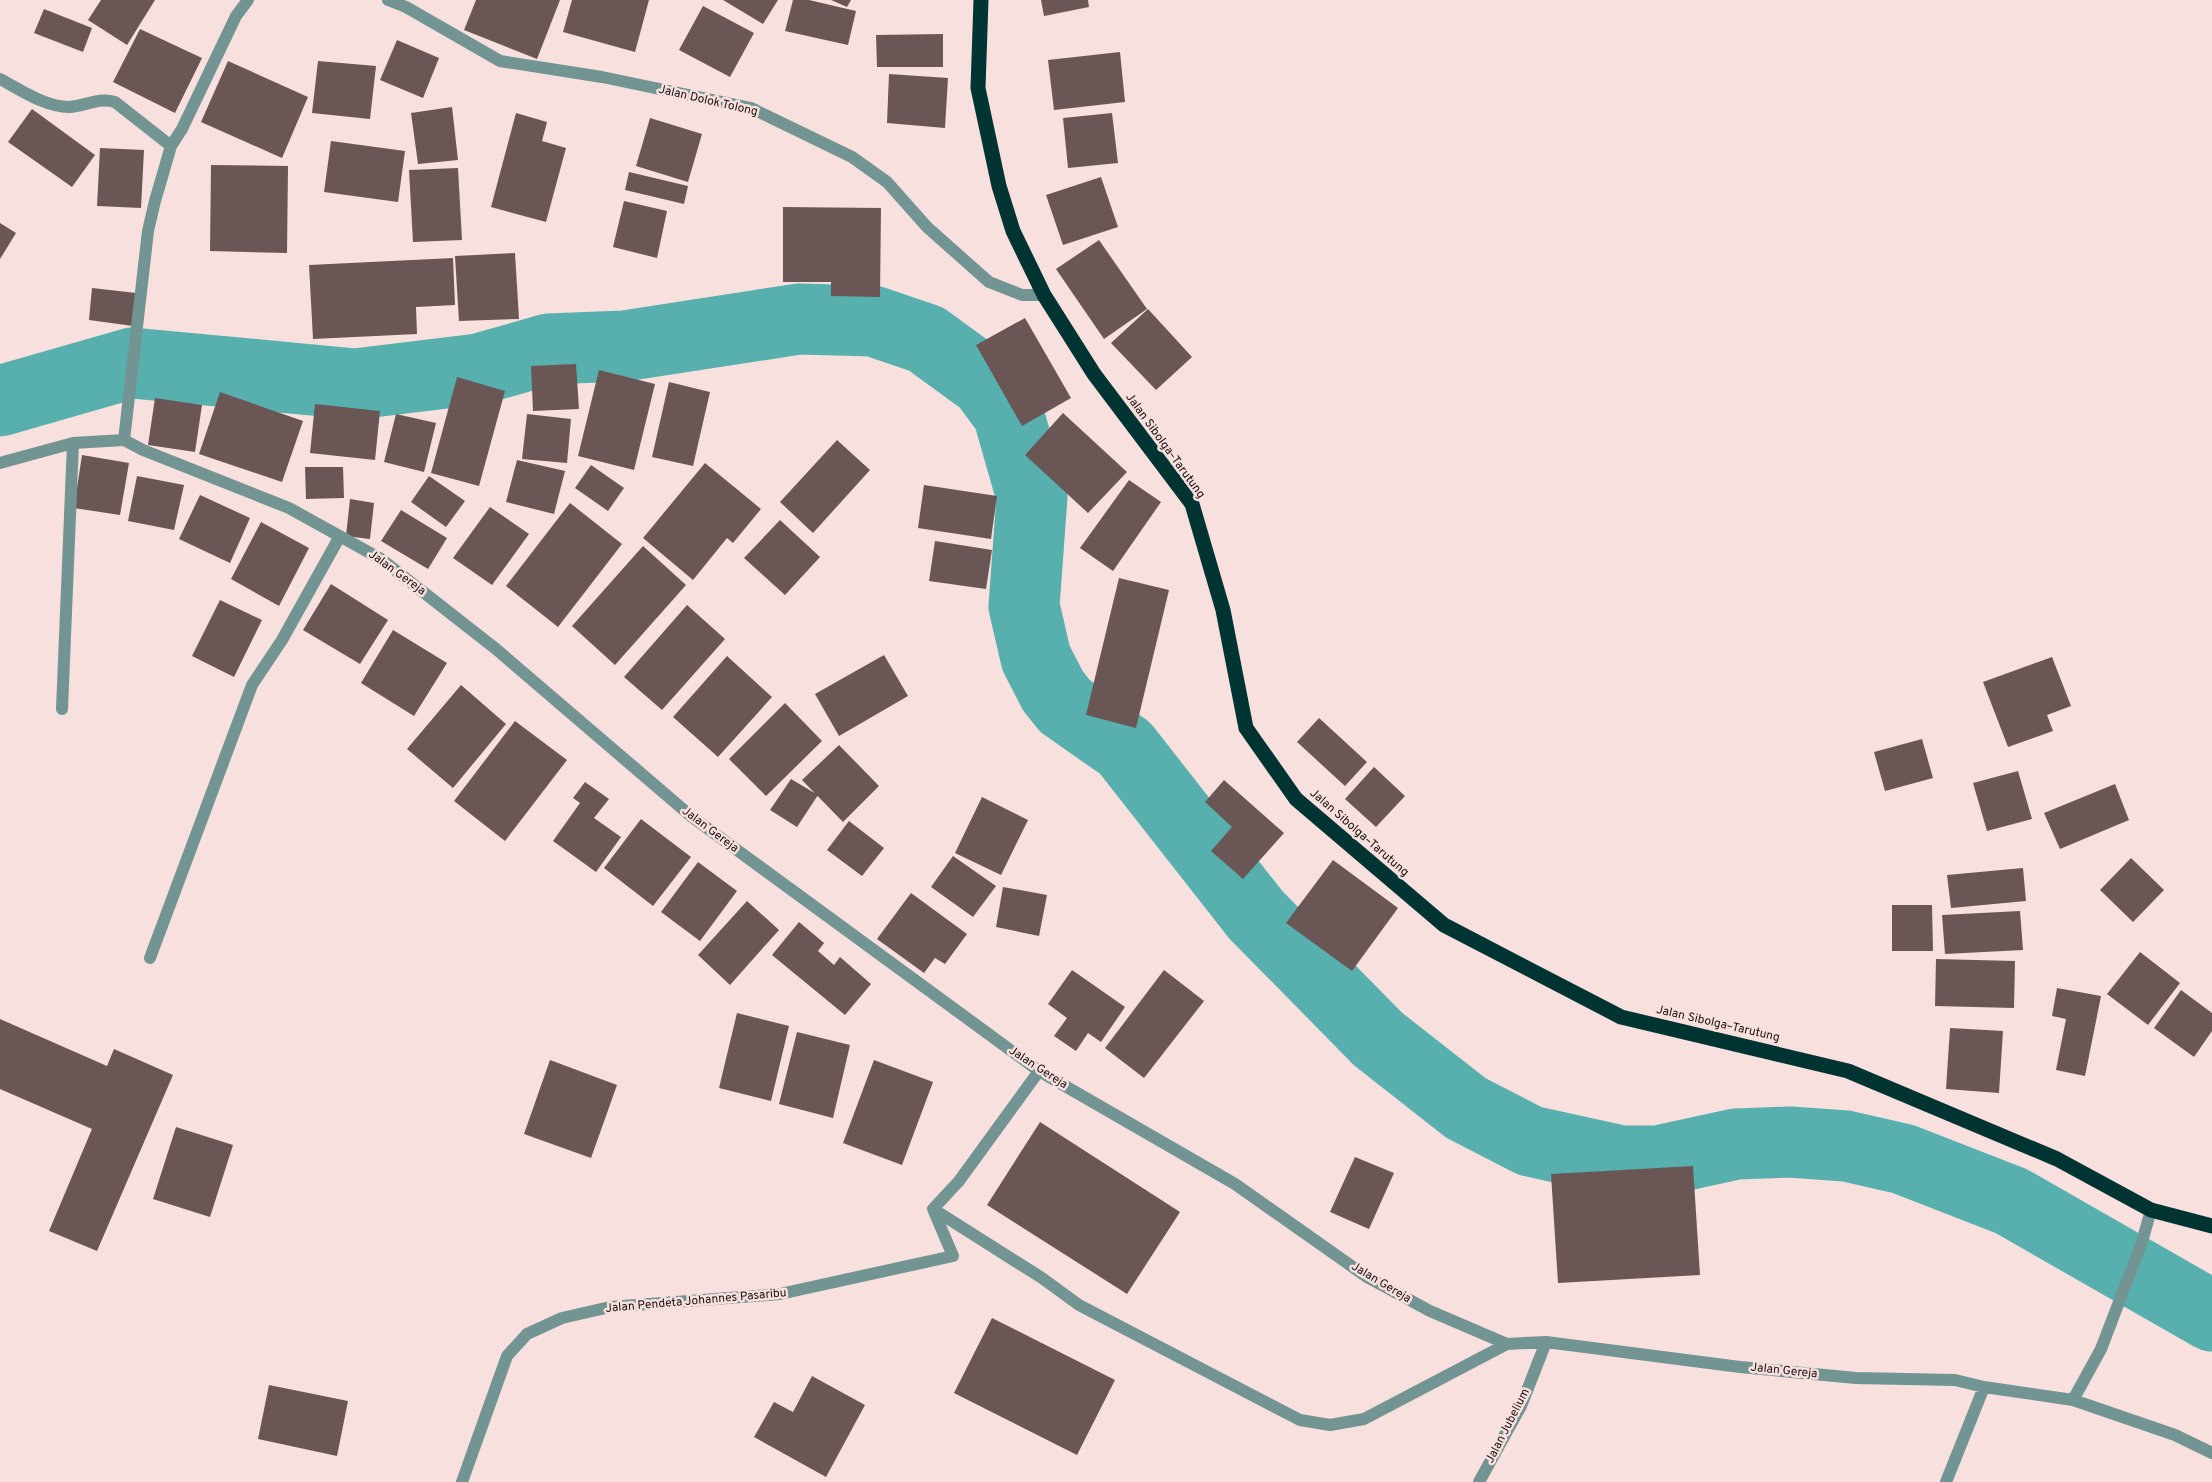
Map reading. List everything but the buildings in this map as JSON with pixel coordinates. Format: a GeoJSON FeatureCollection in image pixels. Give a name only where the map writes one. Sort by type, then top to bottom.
{"type":"FeatureCollection","features":[{"type":"Feature","properties":{"kind":"highway","name":"Jalan Sibolga–Tarutung"},"geometry":{"type":"LineString","coordinates":[[981,0],[978,88],[999,186],[1013,231],[1044,295],[1094,374],[1192,504],[1223,610],[1246,728],[1296,799],[1444,925],[1621,1017],[1848,1071],[2057,1159],[2151,1210],[2212,1226]]}},
{"type":"Feature","properties":{"kind":"street"},"geometry":{"type":"LineString","coordinates":[[0,463],[73,443],[124,440],[128,417],[135,328],[148,231],[170,146],[182,129],[236,16],[248,0]]}},
{"type":"Feature","properties":{"kind":"street","name":"Jalan Dolok Tolong"},"geometry":{"type":"LineString","coordinates":[[388,0],[406,7],[500,61],[602,77],[751,108],[760,112],[852,157],[887,182],[927,227],[989,282],[1022,295],[1044,295]]}},
{"type":"Feature","properties":{"kind":"street"},"geometry":{"type":"LineString","coordinates":[[0,79],[58,106],[72,107],[104,99],[115,102],[170,146]]}},
{"type":"Feature","properties":{"kind":"street","name":"Jalan Gereja"},"geometry":{"type":"LineString","coordinates":[[124,440],[143,450],[289,508],[381,559],[496,649],[692,817],[1040,1071],[1235,1184],[1367,1277],[1430,1311],[1507,1344],[1546,1342],[1750,1368],[1856,1378],[1955,1380],[1984,1387],[2072,1400],[2175,1435],[2212,1453]]}},
{"type":"Feature","properties":{"kind":"street"},"geometry":{"type":"LineString","coordinates":[[62,708],[73,443]]}},
{"type":"Feature","properties":{"kind":"street"},"geometry":{"type":"LineString","coordinates":[[150,958],[252,685],[282,640],[340,536]]}},
{"type":"Feature","properties":{"kind":"street"},"geometry":{"type":"LineString","coordinates":[[1040,1071],[959,1181],[933,1209],[1042,1278],[1079,1305],[1300,1420],[1330,1425],[1364,1418],[1507,1344]]}},
{"type":"Feature","properties":{"kind":"street","name":"Jalan Pendeta Johannes Pasaribu"},"geometry":{"type":"LineString","coordinates":[[462,1482],[507,1356],[527,1334],[562,1318],[610,1307],[780,1294],[953,1256],[933,1209]]}},
{"type":"Feature","properties":{"kind":"street"},"geometry":{"type":"LineString","coordinates":[[2072,1400],[2101,1349],[2142,1242],[2151,1210]]}},
{"type":"Feature","properties":{"kind":"street","name":"Jalan Jubelium"},"geometry":{"type":"LineString","coordinates":[[1479,1482],[1521,1406],[1546,1342]]}},
{"type":"Feature","properties":{"kind":"street"},"geometry":{"type":"LineString","coordinates":[[1946,1482],[1984,1387]]}},
{"type":"Feature","properties":{"kind":"waterway"},"geometry":{"type":"LineString","coordinates":[[0,401],[132,363],[355,384],[479,369],[549,349],[624,346],[799,319],[873,321],[926,339],[985,382],[1008,413],[1032,497],[1024,606],[1036,658],[1053,691],[1065,706],[1125,748],[1256,915],[1378,1039],[1466,1108],[1530,1141],[1621,1161],[1658,1161],[1736,1144],[1790,1142],[1846,1146],[1903,1159],[2011,1201],[2212,1316]]}}]}
